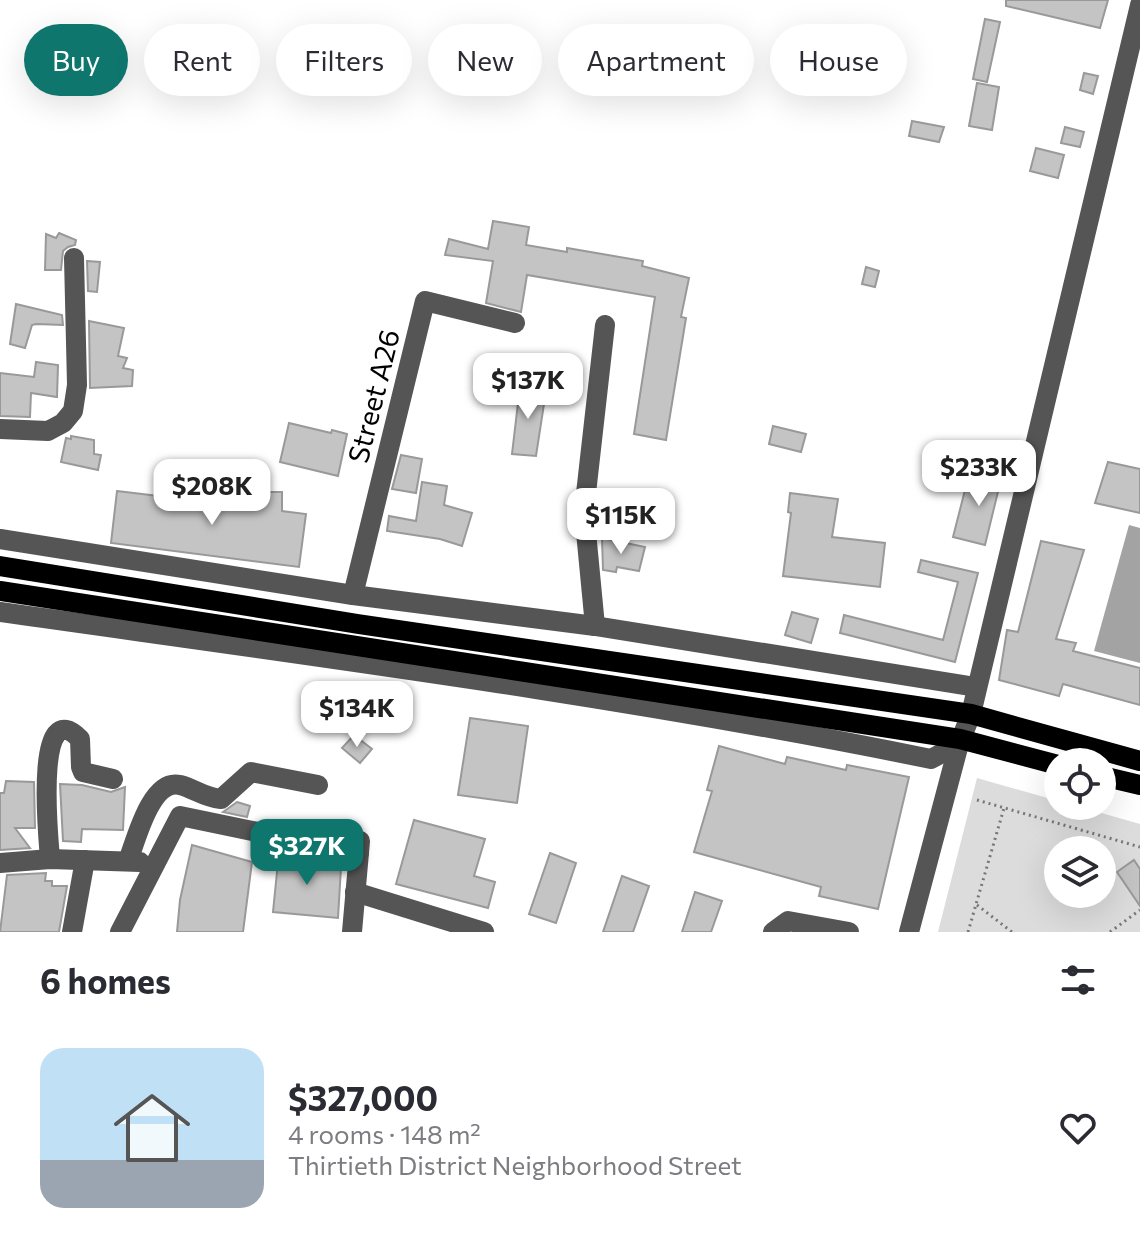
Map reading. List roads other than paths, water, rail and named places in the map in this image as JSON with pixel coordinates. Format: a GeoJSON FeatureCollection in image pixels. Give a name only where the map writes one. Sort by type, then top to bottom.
{"type":"FeatureCollection","features":[{"type":"Feature","properties":{"kind":"main road"},"geometry":{"type":"LineString","coordinates":[[0,566],[358,624],[971,714],[1140,761]]}},
{"type":"Feature","properties":{"kind":"main road"},"geometry":{"type":"LineString","coordinates":[[0,591],[959,742],[1044,762]]}},
{"type":"Feature","properties":{"kind":"main road"},"geometry":{"type":"LineString","coordinates":[[1116,779],[1140,785]]}},
{"type":"Feature","properties":{"kind":"street"},"geometry":{"type":"LineString","coordinates":[[909,932],[959,742],[971,714],[1140,5]]}},
{"type":"Feature","properties":{"kind":"street"},"geometry":{"type":"LineString","coordinates":[[0,429],[48,431],[63,423],[73,411],[77,385],[74,258]]}},
{"type":"Feature","properties":{"kind":"street","name":"Street A26"},"geometry":{"type":"LineString","coordinates":[[353,595],[425,301],[515,323]]}},
{"type":"Feature","properties":{"kind":"street"},"geometry":{"type":"LineString","coordinates":[[595,626],[584,511],[605,325]]}},
{"type":"Feature","properties":{"kind":"street"},"geometry":{"type":"LineString","coordinates":[[0,539],[353,595],[595,626],[976,687]]}},
{"type":"Feature","properties":{"kind":"street"},"geometry":{"type":"LineString","coordinates":[[0,612],[443,675],[793,731],[931,759],[959,742]]}},
{"type":"Feature","properties":{"kind":"street"},"geometry":{"type":"LineString","coordinates":[[50,859],[47,760],[55,735],[65,731],[75,734],[80,739],[83,772],[113,779]]}},
{"type":"Feature","properties":{"kind":"street"},"geometry":{"type":"LineString","coordinates":[[128,861],[152,801],[166,785],[176,784],[205,797],[221,799],[251,772],[318,785]]}},
{"type":"Feature","properties":{"kind":"street"},"geometry":{"type":"LineString","coordinates":[[120,932],[180,816],[360,847],[352,932]]}},
{"type":"Feature","properties":{"kind":"street"},"geometry":{"type":"LineString","coordinates":[[0,863],[50,859],[156,863]]}},
{"type":"Feature","properties":{"kind":"street"},"geometry":{"type":"LineString","coordinates":[[72,932],[85,860]]}},
{"type":"Feature","properties":{"kind":"street"},"geometry":{"type":"LineString","coordinates":[[355,892],[484,932]]}},
{"type":"Feature","properties":{"kind":"street"},"geometry":{"type":"LineString","coordinates":[[773,932],[788,921],[849,932]]}}]}
